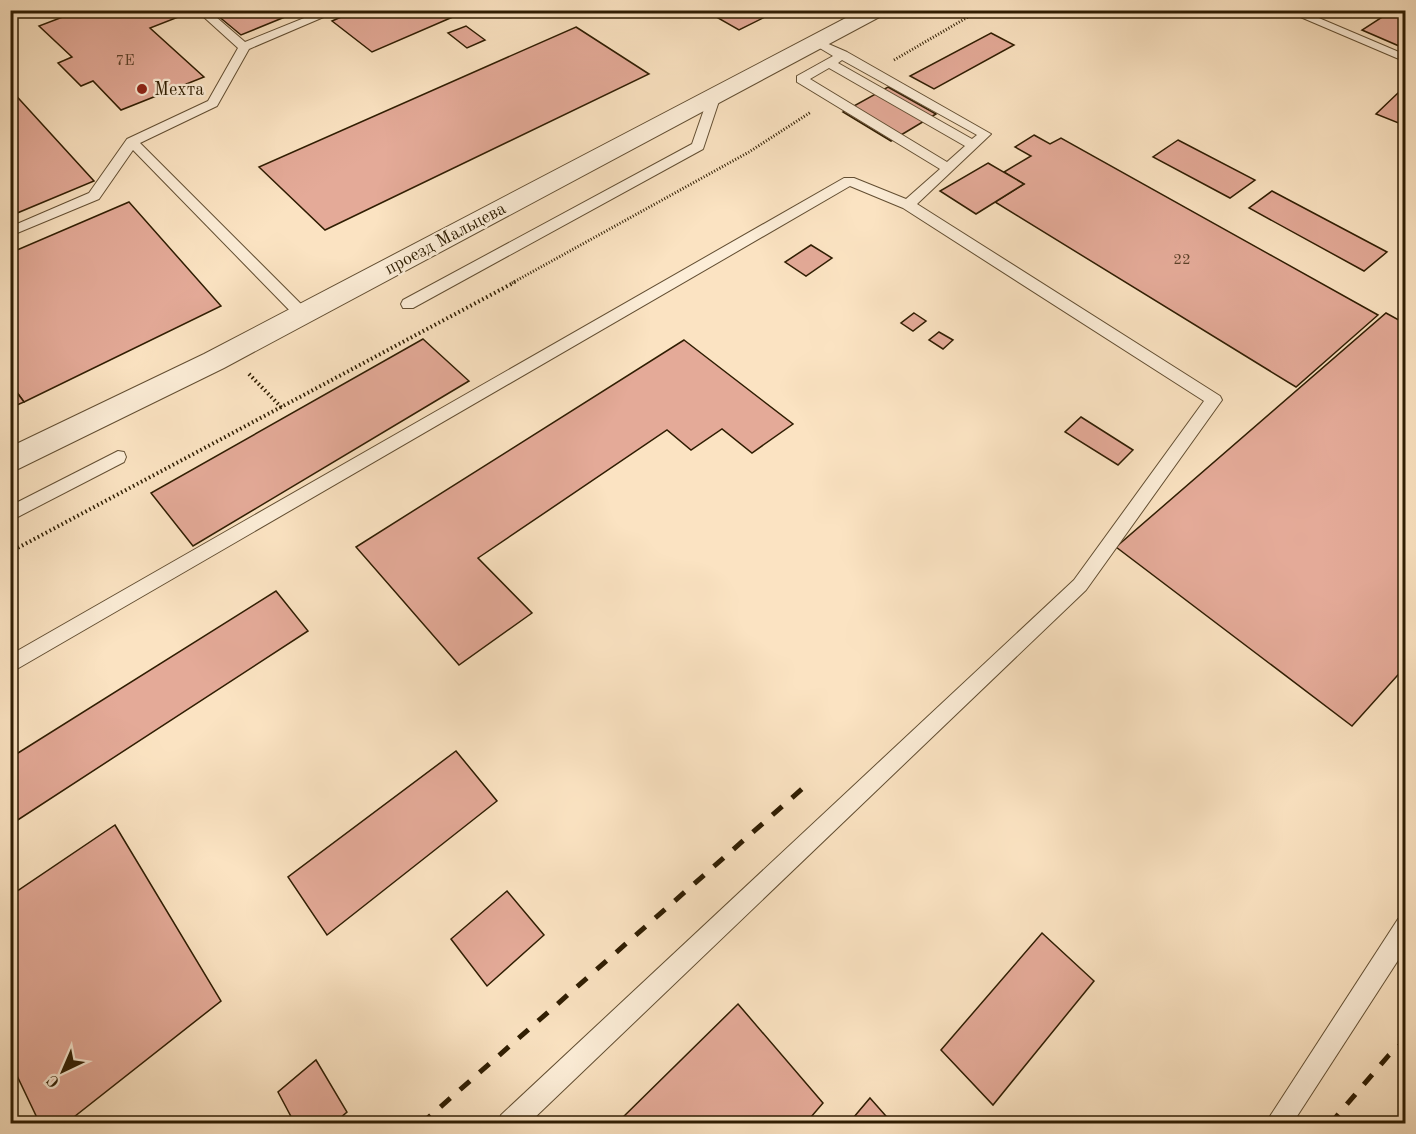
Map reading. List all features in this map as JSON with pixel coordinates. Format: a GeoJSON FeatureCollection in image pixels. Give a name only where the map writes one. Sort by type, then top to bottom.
{"type":"FeatureCollection","features":[{"type":"Feature","properties":{"kind":"street","name":"проезд Мальцева"},"geometry":{"type":"LineString","coordinates":[[10,461],[214,361],[715,94],[830,53],[878,10]]}},
{"type":"Feature","properties":{"kind":"lane"},"geometry":{"type":"LineString","coordinates":[[201,10],[244,47]]}},
{"type":"Feature","properties":{"kind":"lane"},"geometry":{"type":"LineString","coordinates":[[10,232],[94,196],[132,142],[213,103],[244,47],[335,10]]}},
{"type":"Feature","properties":{"kind":"lane"},"geometry":{"type":"LineString","coordinates":[[1289,10],[1406,59]]}},
{"type":"Feature","properties":{"kind":"lane"},"geometry":{"type":"LineString","coordinates":[[1307,18],[1319,10]]}},
{"type":"Feature","properties":{"kind":"lane"},"geometry":{"type":"LineString","coordinates":[[830,53],[873,71],[985,134],[908,205]]}},
{"type":"Feature","properties":{"kind":"lane"},"geometry":{"type":"LineString","coordinates":[[830,53],[801,79],[948,168]]}},
{"type":"Feature","properties":{"kind":"lane"},"geometry":{"type":"LineString","coordinates":[[830,53],[973,146]]}},
{"type":"Feature","properties":{"kind":"lane"},"geometry":{"type":"LineString","coordinates":[[408,304],[698,146],[715,94]]}},
{"type":"Feature","properties":{"kind":"lane"},"geometry":{"type":"LineString","coordinates":[[132,142],[302,314]]}},
{"type":"Feature","properties":{"kind":"lane"},"geometry":{"type":"LineString","coordinates":[[10,665],[849,181],[908,205],[1214,400],[1080,585],[510,1124]]}},
{"type":"Feature","properties":{"kind":"lane"},"geometry":{"type":"LineString","coordinates":[[10,514],[118,458]]}},
{"type":"Feature","properties":{"kind":"lane"},"geometry":{"type":"LineString","coordinates":[[1277,1124],[1406,927]]}},
{"type":"Feature","properties":{"kind":"path"},"geometry":{"type":"LineString","coordinates":[[873,71],[980,10]]}},
{"type":"Feature","properties":{"kind":"path"},"geometry":{"type":"LineString","coordinates":[[10,552],[282,408],[749,152],[832,98]]}},
{"type":"Feature","properties":{"kind":"path"},"geometry":{"type":"LineString","coordinates":[[243,367],[282,408]]}},
{"type":"Feature","properties":{"kind":"building"},"geometry":{"type":"Polygon","coordinates":[[[81,10],[182,10],[186,14],[150,28],[204,77],[121,110],[93,81],[81,86],[58,63],[72,57],[39,26],[81,10]]]}},
{"type":"Feature","properties":{"kind":"building"},"geometry":{"type":"Polygon","coordinates":[[[211,10],[302,10],[241,35],[211,10]]]}},
{"type":"Feature","properties":{"kind":"building"},"geometry":{"type":"Polygon","coordinates":[[[357,10],[447,10],[455,16],[372,52],[332,21],[357,10]]]}},
{"type":"Feature","properties":{"kind":"building"},"geometry":{"type":"Polygon","coordinates":[[[704,10],[779,10],[739,30],[704,10]]]}},
{"type":"Feature","properties":{"kind":"building"},"geometry":{"type":"Polygon","coordinates":[[[1393,10],[1406,10],[1406,49],[1362,30],[1393,10]]]}},
{"type":"Feature","properties":{"kind":"building"},"geometry":{"type":"Polygon","coordinates":[[[466,26],[485,40],[467,48],[448,33],[466,26]]]}},
{"type":"Feature","properties":{"kind":"building"},"geometry":{"type":"Polygon","coordinates":[[[576,27],[649,74],[325,230],[259,167],[576,27]]]}},
{"type":"Feature","properties":{"kind":"building"},"geometry":{"type":"Polygon","coordinates":[[[991,33],[1014,45],[934,89],[910,76],[991,33]]]}},
{"type":"Feature","properties":{"kind":"building"},"geometry":{"type":"Polygon","coordinates":[[[888,87],[936,114],[891,141],[843,112],[888,87]]]}},
{"type":"Feature","properties":{"kind":"building"},"geometry":{"type":"Polygon","coordinates":[[[10,89],[94,181],[10,216],[10,89]]]}},
{"type":"Feature","properties":{"kind":"building"},"geometry":{"type":"Polygon","coordinates":[[[1400,91],[1406,93],[1406,126],[1376,114],[1400,91]]]}},
{"type":"Feature","properties":{"kind":"building"},"geometry":{"type":"Polygon","coordinates":[[[1034,135],[1050,144],[1061,138],[1378,315],[1296,387],[995,202],[1024,184],[1004,172],[1031,156],[1015,147],[1034,135]]]}},
{"type":"Feature","properties":{"kind":"building"},"geometry":{"type":"Polygon","coordinates":[[[1178,140],[1255,180],[1230,198],[1153,157],[1178,140]]]}},
{"type":"Feature","properties":{"kind":"building"},"geometry":{"type":"Polygon","coordinates":[[[988,163],[1024,184],[976,214],[940,191],[988,163]]]}},
{"type":"Feature","properties":{"kind":"building"},"geometry":{"type":"Polygon","coordinates":[[[1272,191],[1387,252],[1364,271],[1249,208],[1272,191]]]}},
{"type":"Feature","properties":{"kind":"building"},"geometry":{"type":"Polygon","coordinates":[[[129,202],[221,306],[24,402],[10,383],[10,253],[129,202]]]}},
{"type":"Feature","properties":{"kind":"building"},"geometry":{"type":"Polygon","coordinates":[[[811,245],[832,258],[806,276],[785,262],[811,245]]]}},
{"type":"Feature","properties":{"kind":"building"},"geometry":{"type":"Polygon","coordinates":[[[914,313],[926,321],[913,331],[901,323],[914,313]]]}},
{"type":"Feature","properties":{"kind":"building"},"geometry":{"type":"Polygon","coordinates":[[[1386,313],[1406,322],[1406,666],[1352,726],[1116,547],[1386,313]]]}},
{"type":"Feature","properties":{"kind":"building"},"geometry":{"type":"Polygon","coordinates":[[[939,332],[953,340],[943,349],[929,340],[939,332]]]}},
{"type":"Feature","properties":{"kind":"building"},"geometry":{"type":"Polygon","coordinates":[[[423,339],[469,381],[193,546],[151,493],[423,339]]]}},
{"type":"Feature","properties":{"kind":"building"},"geometry":{"type":"Polygon","coordinates":[[[684,340],[793,424],[752,453],[722,429],[691,450],[667,430],[478,558],[532,613],[459,665],[356,547],[684,340]]]}},
{"type":"Feature","properties":{"kind":"building"},"geometry":{"type":"Polygon","coordinates":[[[10,383],[24,402],[10,408],[10,383]]]}},
{"type":"Feature","properties":{"kind":"building"},"geometry":{"type":"Polygon","coordinates":[[[1081,417],[1133,450],[1118,465],[1065,432],[1081,417]]]}},
{"type":"Feature","properties":{"kind":"building"},"geometry":{"type":"Polygon","coordinates":[[[276,591],[308,631],[10,825],[10,758],[276,591]]]}},
{"type":"Feature","properties":{"kind":"building"},"geometry":{"type":"Polygon","coordinates":[[[456,751],[497,801],[327,935],[288,877],[456,751]]]}},
{"type":"Feature","properties":{"kind":"building"},"geometry":{"type":"Polygon","coordinates":[[[115,825],[221,1001],[65,1124],[40,1124],[10,1061],[10,896],[115,825]]]}},
{"type":"Feature","properties":{"kind":"building"},"geometry":{"type":"Polygon","coordinates":[[[507,891],[544,935],[487,986],[451,939],[507,891]]]}},
{"type":"Feature","properties":{"kind":"building"},"geometry":{"type":"Polygon","coordinates":[[[1042,933],[1094,981],[993,1105],[941,1050],[1042,933]]]}},
{"type":"Feature","properties":{"kind":"building"},"geometry":{"type":"Polygon","coordinates":[[[738,1004],[823,1103],[805,1124],[616,1124],[738,1004]]]}},
{"type":"Feature","properties":{"kind":"building"},"geometry":{"type":"Polygon","coordinates":[[[316,1060],[347,1112],[333,1124],[295,1124],[278,1092],[316,1060]]]}},
{"type":"Feature","properties":{"kind":"building"},"geometry":{"type":"Polygon","coordinates":[[[870,1098],[893,1124],[848,1124],[870,1098]]]}},
{"type":"Feature","properties":{"kind":"railway"},"geometry":{"type":"LineString","coordinates":[[421,1124],[811,781]]}},
{"type":"Feature","properties":{"kind":"railway"},"geometry":{"type":"LineString","coordinates":[[1330,1124],[1389,1055],[1406,1040]]}},
{"type":"Feature","properties":{"kind":"place","name":"Мехта"},"geometry":{"type":"Point","coordinates":[142,89]}}]}
